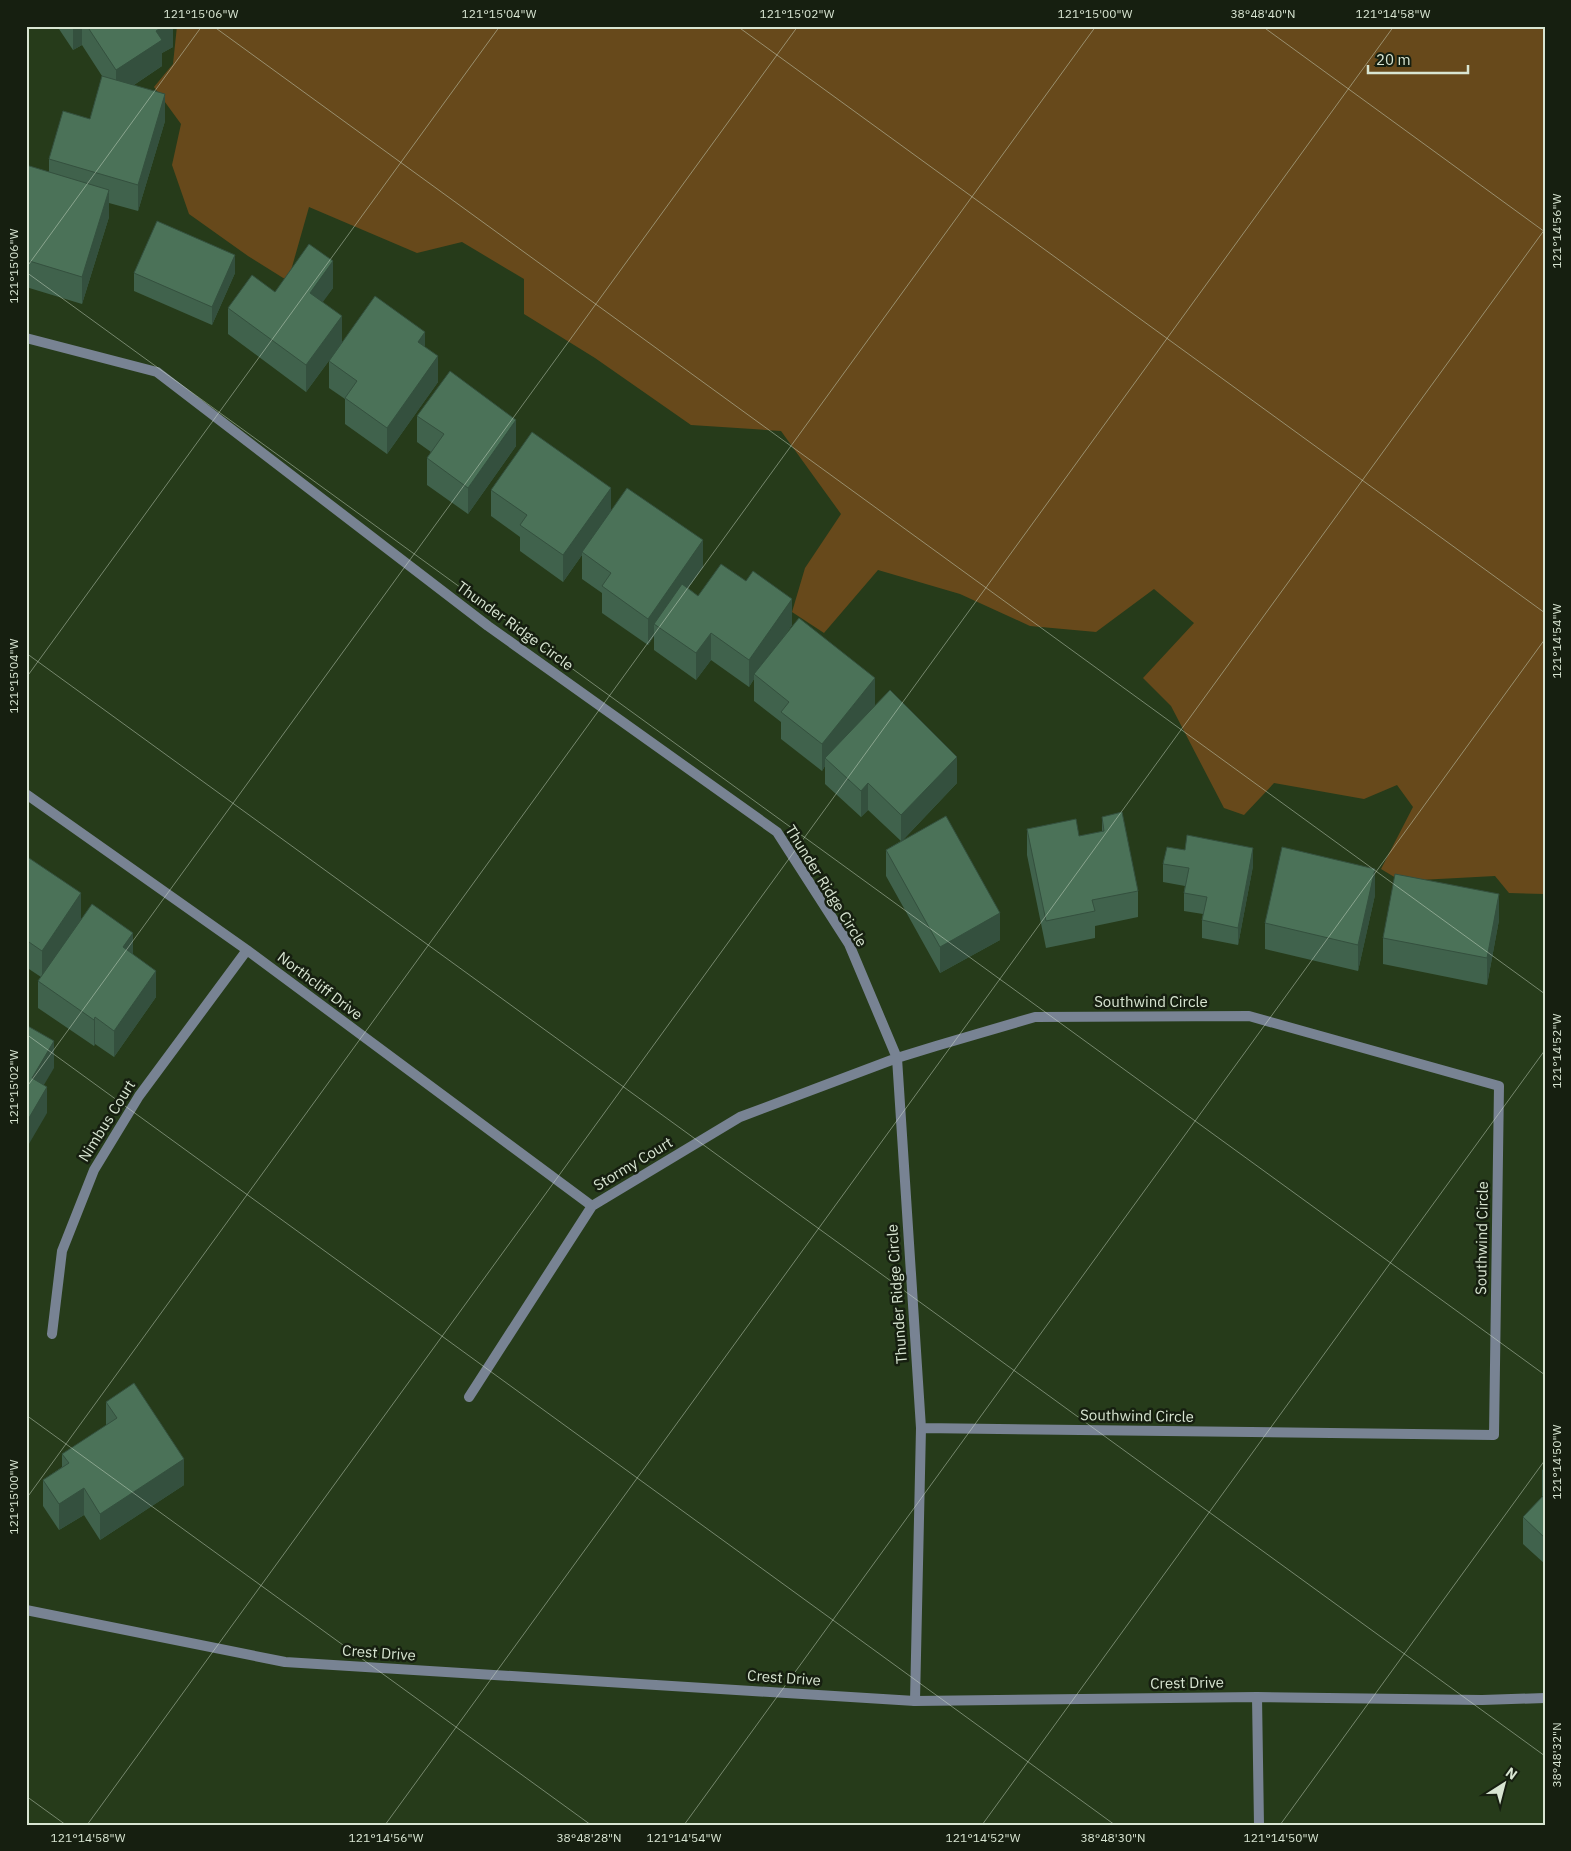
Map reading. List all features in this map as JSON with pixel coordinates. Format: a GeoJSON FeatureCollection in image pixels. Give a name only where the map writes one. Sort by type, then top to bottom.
{"type":"FeatureCollection","features":[{"type":"Feature","properties":{"kind":"street","name":"Thunder Ridge Circle"},"geometry":{"type":"LineString","coordinates":[[26,338],[157,372],[488,626],[776,832],[849,944],[897,1058],[921,1428],[915,1702]]}},
{"type":"Feature","properties":{"kind":"street","name":"Northcliff Drive"},"geometry":{"type":"LineString","coordinates":[[26,794],[247,950],[592,1206]]}},
{"type":"Feature","properties":{"kind":"street","name":"Nimbus Court"},"geometry":{"type":"LineString","coordinates":[[52,1334],[62,1251],[94,1170],[139,1096],[247,950]]}},
{"type":"Feature","properties":{"kind":"street","name":"Southwind Circle"},"geometry":{"type":"LineString","coordinates":[[897,1058],[1035,1017],[1249,1016],[1499,1086],[1494,1435],[921,1428]]}},
{"type":"Feature","properties":{"kind":"street","name":"Stormy Court"},"geometry":{"type":"LineString","coordinates":[[469,1397],[592,1206],[740,1117],[897,1058]]}},
{"type":"Feature","properties":{"kind":"street","name":"Crest Drive"},"geometry":{"type":"LineString","coordinates":[[26,1610],[286,1662],[915,1702],[1256,1697],[1482,1700],[1545,1698]]}},
{"type":"Feature","properties":{"kind":"street"},"geometry":{"type":"LineString","coordinates":[[1256,1697],[1259,1825]]}},
{"type":"Feature","properties":{"kind":"shaded area"},"geometry":{"type":"Polygon","coordinates":[[[177,26],[1545,26],[1545,894],[1509,893],[1495,876],[1401,881],[1381,869],[1413,807],[1397,785],[1364,799],[1274,783],[1244,815],[1224,808],[1171,706],[1143,678],[1194,623],[1154,589],[1096,632],[1030,626],[960,594],[878,570],[824,633],[792,612],[805,568],[841,514],[781,431],[691,425],[595,358],[524,314],[524,279],[462,242],[417,253],[309,207],[288,281],[248,256],[189,214],[172,165],[181,124],[154,87],[173,64],[177,26]]]}},
{"type":"Feature","properties":{"kind":"building"},"geometry":{"type":"Polygon","coordinates":[[[87,26],[163,26],[156,31],[162,40],[116,70],[87,26]]]}},
{"type":"Feature","properties":{"kind":"building"},"geometry":{"type":"Polygon","coordinates":[[[102,76],[165,94],[138,185],[49,159],[63,111],[90,119],[102,76]]]}},
{"type":"Feature","properties":{"kind":"building"},"geometry":{"type":"Polygon","coordinates":[[[26,165],[109,190],[82,277],[26,260],[26,165]]]}},
{"type":"Feature","properties":{"kind":"building"},"geometry":{"type":"Polygon","coordinates":[[[157,221],[235,255],[212,307],[134,273],[157,221]]]}},
{"type":"Feature","properties":{"kind":"building"},"geometry":{"type":"Polygon","coordinates":[[[309,244],[333,261],[310,293],[342,316],[306,365],[228,308],[252,275],[275,292],[309,244]]]}},
{"type":"Feature","properties":{"kind":"building"},"geometry":{"type":"Polygon","coordinates":[[[375,296],[425,332],[418,342],[438,356],[387,428],[345,398],[357,381],[329,361],[375,296]]]}},
{"type":"Feature","properties":{"kind":"building"},"geometry":{"type":"Polygon","coordinates":[[[450,371],[516,420],[468,488],[427,458],[444,434],[417,416],[450,371]]]}},
{"type":"Feature","properties":{"kind":"building"},"geometry":{"type":"Polygon","coordinates":[[[532,432],[611,488],[563,555],[520,525],[527,515],[491,490],[532,432]]]}},
{"type":"Feature","properties":{"kind":"building"},"geometry":{"type":"Polygon","coordinates":[[[627,488],[703,540],[648,619],[602,586],[611,573],[582,552],[627,488]]]}},
{"type":"Feature","properties":{"kind":"building"},"geometry":{"type":"Polygon","coordinates":[[[721,564],[746,581],[753,571],[792,599],[749,660],[711,633],[696,653],[654,624],[682,584],[698,596],[721,564]]]}},
{"type":"Feature","properties":{"kind":"building"},"geometry":{"type":"Polygon","coordinates":[[[799,618],[875,678],[822,744],[781,712],[789,702],[754,674],[799,618]]]}},
{"type":"Feature","properties":{"kind":"building"},"geometry":{"type":"Polygon","coordinates":[[[890,690],[957,757],[901,815],[868,783],[861,791],[825,758],[890,690]]]}},
{"type":"Feature","properties":{"kind":"building"},"geometry":{"type":"Polygon","coordinates":[[[1122,812],[1138,891],[1092,900],[1095,911],[1046,921],[1027,829],[1076,819],[1079,836],[1104,831],[1102,817],[1122,812]]]}},
{"type":"Feature","properties":{"kind":"building"},"geometry":{"type":"Polygon","coordinates":[[[946,816],[1000,913],[940,947],[886,850],[946,816]]]}},
{"type":"Feature","properties":{"kind":"building"},"geometry":{"type":"Polygon","coordinates":[[[1187,835],[1253,848],[1238,928],[1202,920],[1207,897],[1184,893],[1189,868],[1163,864],[1167,847],[1185,850],[1187,835]]]}},
{"type":"Feature","properties":{"kind":"building"},"geometry":{"type":"Polygon","coordinates":[[[1282,847],[1375,869],[1358,945],[1265,923],[1282,847]]]}},
{"type":"Feature","properties":{"kind":"building"},"geometry":{"type":"Polygon","coordinates":[[[26,856],[81,893],[42,951],[26,940],[26,856]]]}},
{"type":"Feature","properties":{"kind":"building"},"geometry":{"type":"Polygon","coordinates":[[[1395,874],[1499,894],[1487,958],[1383,938],[1395,874]]]}},
{"type":"Feature","properties":{"kind":"building"},"geometry":{"type":"Polygon","coordinates":[[[92,904],[133,933],[123,947],[156,971],[114,1031],[95,1017],[94,1020],[38,981],[92,904]]]}},
{"type":"Feature","properties":{"kind":"building"},"geometry":{"type":"Polygon","coordinates":[[[26,1025],[54,1041],[32,1078],[47,1087],[26,1123],[26,1025]]]}},
{"type":"Feature","properties":{"kind":"building"},"geometry":{"type":"Polygon","coordinates":[[[134,1383],[184,1459],[100,1514],[84,1488],[59,1504],[43,1480],[69,1463],[62,1454],[117,1418],[106,1402],[134,1383]]]}},
{"type":"Feature","properties":{"kind":"building"},"geometry":{"type":"Polygon","coordinates":[[[1545,1494],[1545,1538],[1523,1517],[1545,1494]]]}}]}
